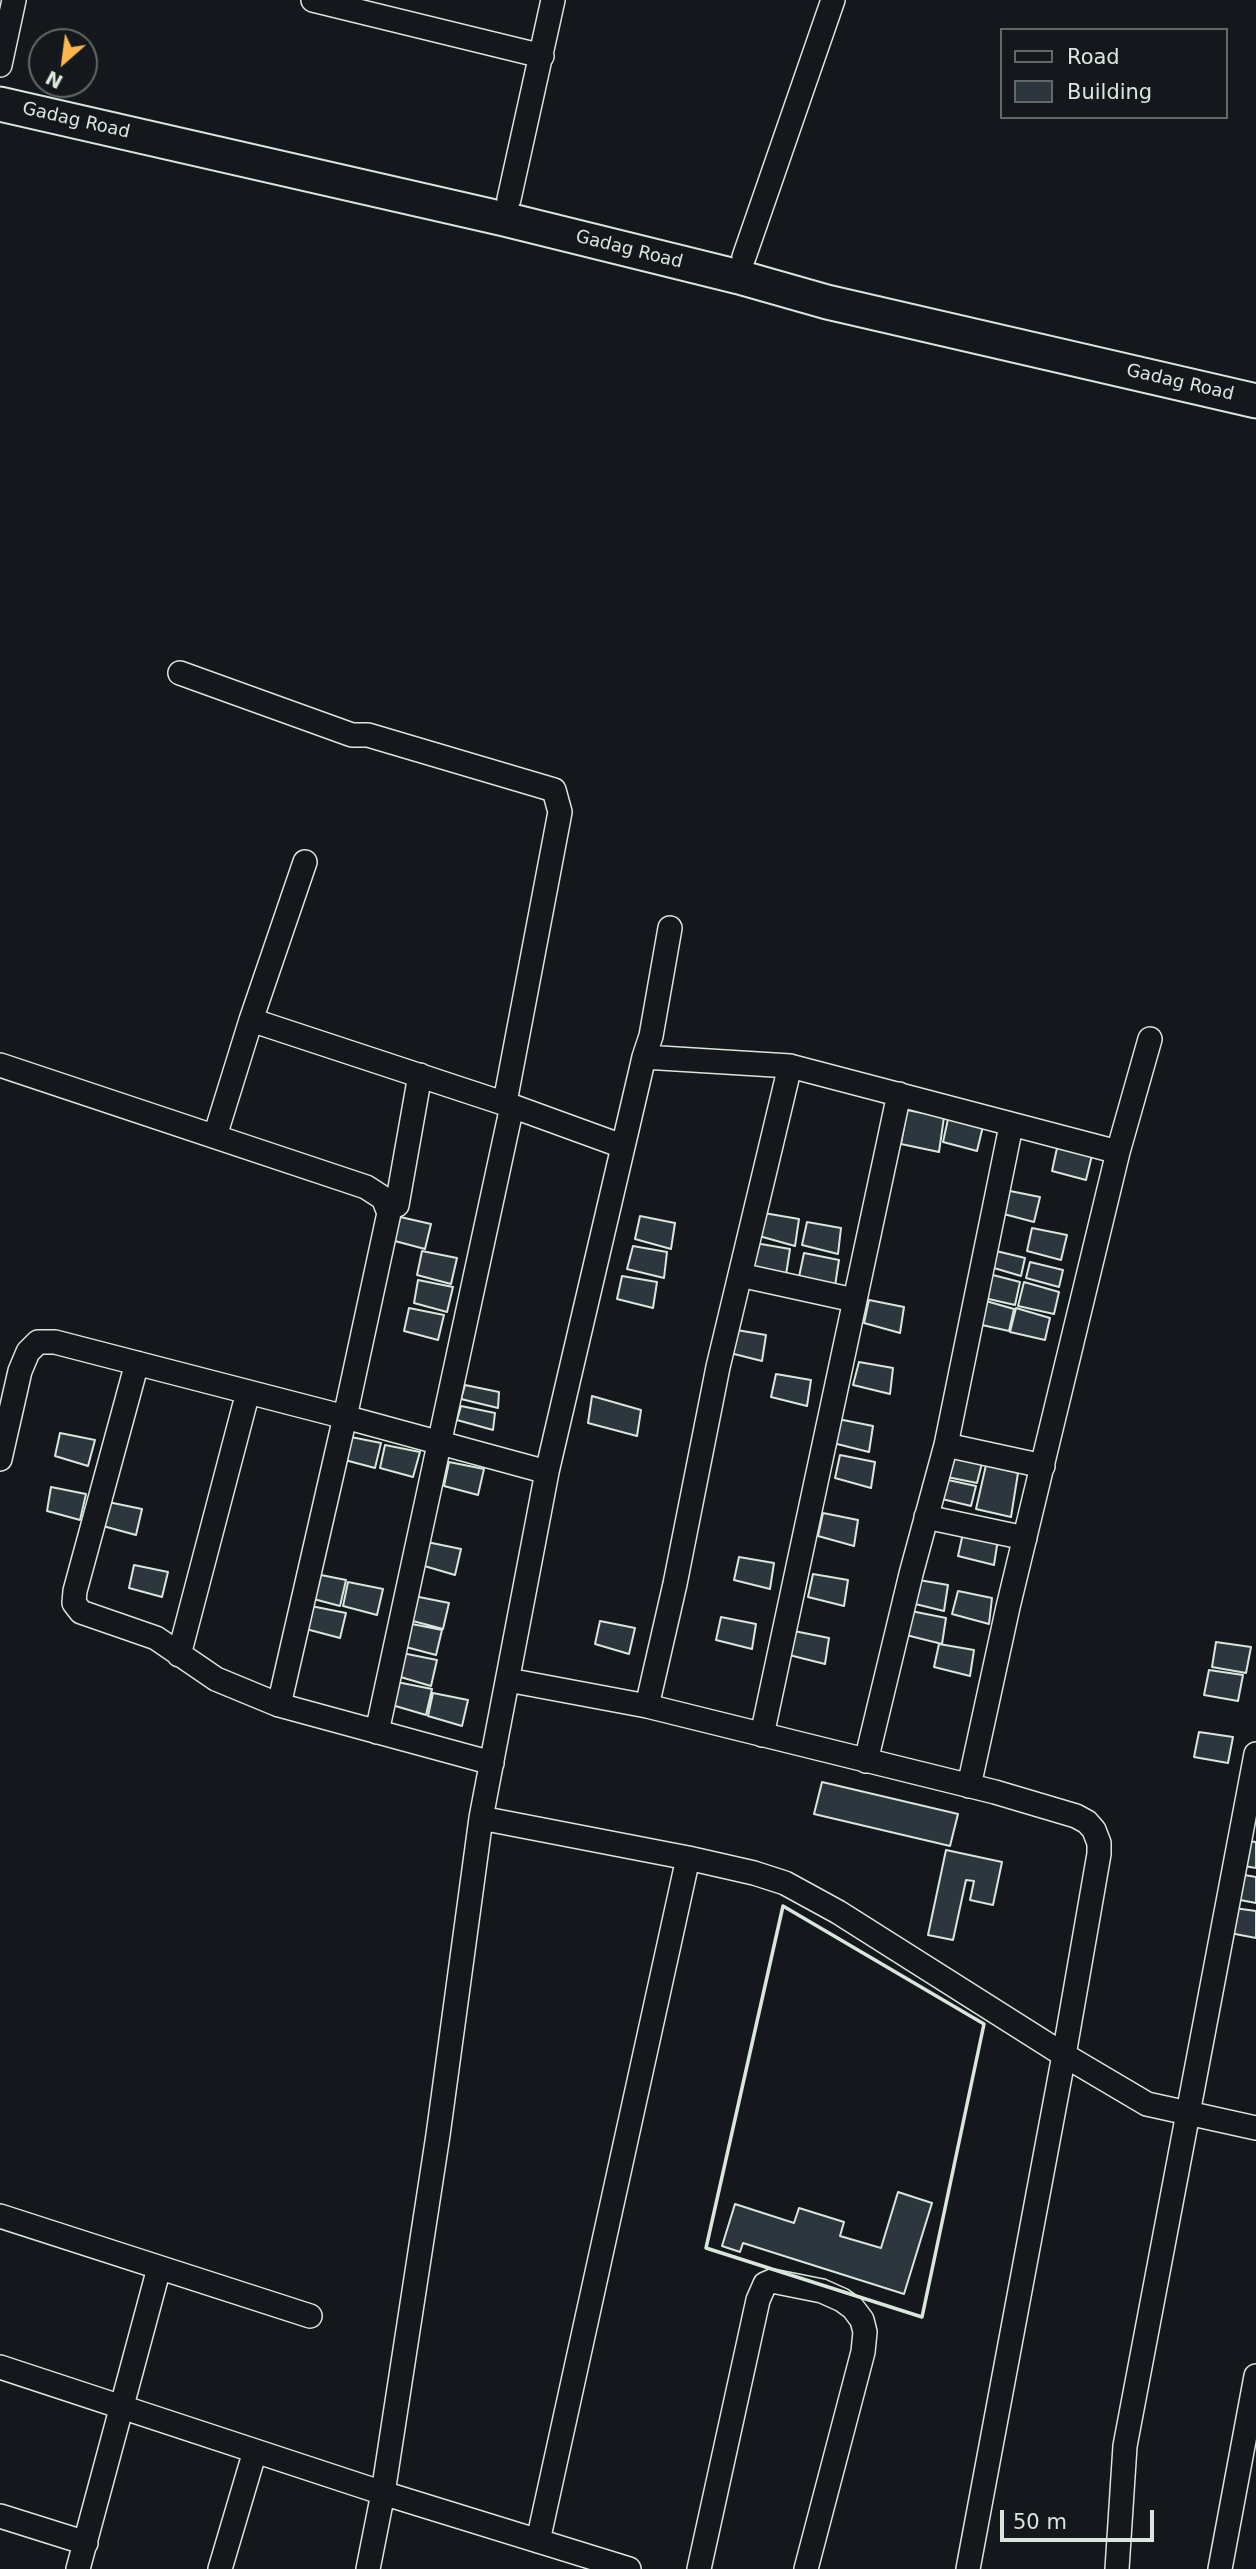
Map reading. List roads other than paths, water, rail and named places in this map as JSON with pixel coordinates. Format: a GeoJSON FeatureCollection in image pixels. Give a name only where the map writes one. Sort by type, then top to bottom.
{"type":"FeatureCollection","features":[{"type":"Feature","properties":{"kind":"highway","name":"Gadag Road"},"geometry":{"type":"LineString","coordinates":[[0,82],[509,199],[832,281],[1256,379]]}},
{"type":"Feature","properties":{"kind":"highway","name":"Gadag Road"},"geometry":{"type":"LineString","coordinates":[[0,104],[504,219],[739,277],[827,302],[1256,401]]}},
{"type":"Feature","properties":{"kind":"street"},"geometry":{"type":"LineString","coordinates":[[0,65],[14,0]]}},
{"type":"Feature","properties":{"kind":"street"},"geometry":{"type":"LineString","coordinates":[[313,0],[542,56]]}},
{"type":"Feature","properties":{"kind":"street"},"geometry":{"type":"LineString","coordinates":[[509,199],[553,0]]}},
{"type":"Feature","properties":{"kind":"street"},"geometry":{"type":"LineString","coordinates":[[744,257],[831,0]]}},
{"type":"Feature","properties":{"kind":"street"},"geometry":{"type":"LineString","coordinates":[[180,673],[352,735],[368,735],[554,790],[560,812],[505,1102],[512,1106]]}},
{"type":"Feature","properties":{"kind":"street"},"geometry":{"type":"LineString","coordinates":[[215,1136],[305,862]]}},
{"type":"Feature","properties":{"kind":"street"},"geometry":{"type":"LineString","coordinates":[[368,2569],[383,2493],[438,2134],[481,1818],[547,1472],[622,1146],[651,1036],[670,928]]}},
{"type":"Feature","properties":{"kind":"street"},"geometry":{"type":"LineString","coordinates":[[251,1020],[512,1106],[622,1146]]}},
{"type":"Feature","properties":{"kind":"street"},"geometry":{"type":"LineString","coordinates":[[969,1786],[1008,1607],[1118,1152],[1150,1039]]}},
{"type":"Feature","properties":{"kind":"street"},"geometry":{"type":"LineString","coordinates":[[644,1057],[790,1066],[1118,1152]]}},
{"type":"Feature","properties":{"kind":"street"},"geometry":{"type":"LineString","coordinates":[[0,1065],[366,1187],[383,1198],[389,1213],[279,1705]]}},
{"type":"Feature","properties":{"kind":"street"},"geometry":{"type":"LineString","coordinates":[[647,1706],[675,1584],[718,1367],[790,1066]]}},
{"type":"Feature","properties":{"kind":"street"},"geometry":{"type":"LineString","coordinates":[[397,1205],[420,1075]]}},
{"type":"Feature","properties":{"kind":"street"},"geometry":{"type":"LineString","coordinates":[[762,1735],[899,1094]]}},
{"type":"Feature","properties":{"kind":"street"},"geometry":{"type":"LineString","coordinates":[[377,1732],[512,1106]]}},
{"type":"Feature","properties":{"kind":"street"},"geometry":{"type":"LineString","coordinates":[[866,1761],[946,1445],[1011,1126]]}},
{"type":"Feature","properties":{"kind":"street"},"geometry":{"type":"LineString","coordinates":[[740,1275],[854,1300]]}},
{"type":"Feature","properties":{"kind":"street"},"geometry":{"type":"LineString","coordinates":[[0,1459],[20,1371],[28,1352],[38,1342],[55,1342],[547,1472]]}},
{"type":"Feature","properties":{"kind":"street"},"geometry":{"type":"LineString","coordinates":[[137,1363],[74,1603],[81,1612],[156,1638],[216,1679],[279,1705],[492,1763]]}},
{"type":"Feature","properties":{"kind":"street"},"geometry":{"type":"LineString","coordinates":[[179,1655],[248,1392]]}},
{"type":"Feature","properties":{"kind":"street"},"geometry":{"type":"LineString","coordinates":[[946,1445],[1043,1466]]}},
{"type":"Feature","properties":{"kind":"street"},"geometry":{"type":"LineString","coordinates":[[926,1517],[1026,1538]]}},
{"type":"Feature","properties":{"kind":"street"},"geometry":{"type":"LineString","coordinates":[[508,1680],[647,1706],[969,1786],[1076,1816],[1087,1822],[1100,1843],[1064,2055],[968,2569]]}},
{"type":"Feature","properties":{"kind":"street"},"geometry":{"type":"LineString","coordinates":[[1117,2569],[1125,2446],[1256,1754]]}},
{"type":"Feature","properties":{"kind":"street"},"geometry":{"type":"LineString","coordinates":[[481,1818],[688,1858],[785,1883],[849,1919],[1064,2055],[1147,2104],[1256,2128]]}},
{"type":"Feature","properties":{"kind":"street"},"geometry":{"type":"LineString","coordinates":[[538,2541],[688,1858]]}},
{"type":"Feature","properties":{"kind":"street"},"geometry":{"type":"LineString","coordinates":[[0,2216],[310,2316]]}},
{"type":"Feature","properties":{"kind":"street"},"geometry":{"type":"LineString","coordinates":[[78,2569],[159,2268]]}},
{"type":"Feature","properties":{"kind":"street"},"geometry":{"type":"LineString","coordinates":[[699,2569],[758,2300],[765,2284],[772,2281],[822,2291],[842,2300],[853,2308],[862,2320],[865,2332],[863,2352],[806,2569]]}},
{"type":"Feature","properties":{"kind":"street"},"geometry":{"type":"LineString","coordinates":[[0,2367],[383,2493],[629,2569]]}},
{"type":"Feature","properties":{"kind":"street"},"geometry":{"type":"LineString","coordinates":[[1220,2569],[1256,2376]]}},
{"type":"Feature","properties":{"kind":"street"},"geometry":{"type":"LineString","coordinates":[[220,2569],[255,2451]]}},
{"type":"Feature","properties":{"kind":"street"},"geometry":{"type":"LineString","coordinates":[[0,2516],[86,2543]]}}]}
